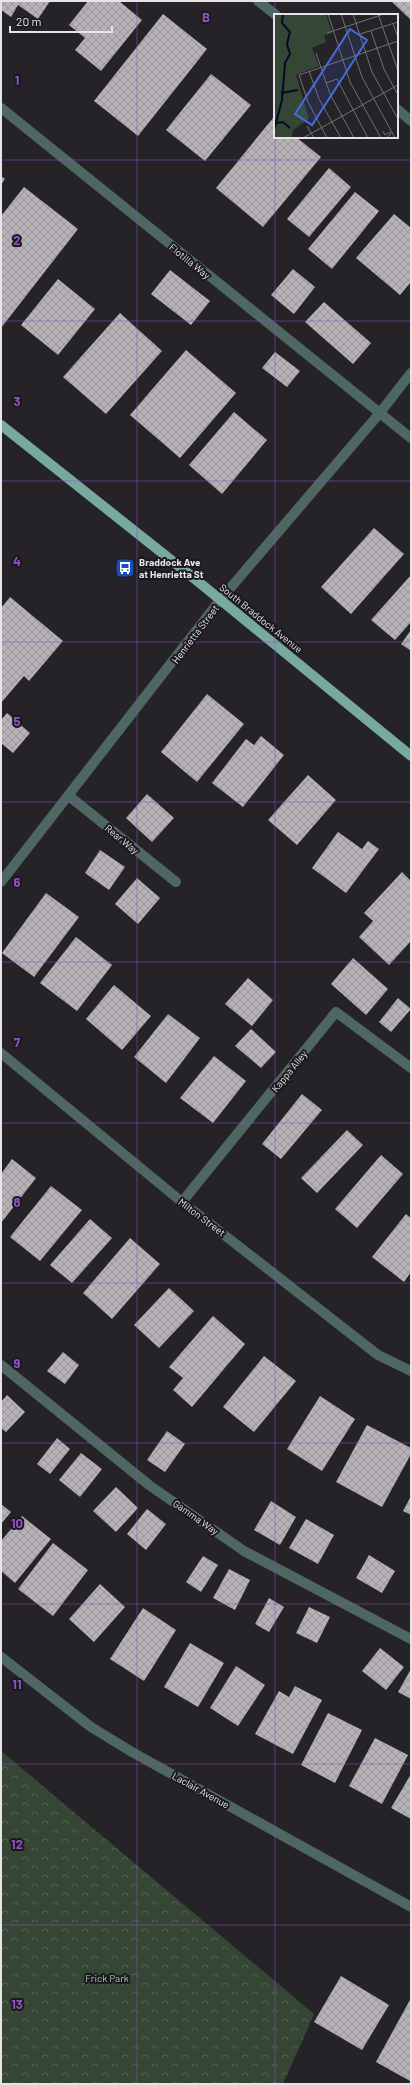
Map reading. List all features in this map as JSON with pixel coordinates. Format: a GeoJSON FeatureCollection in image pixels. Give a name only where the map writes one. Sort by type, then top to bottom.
{"type":"FeatureCollection","features":[{"type":"Feature","properties":{"kind":"main road","name":"South Braddock Avenue"},"geometry":{"type":"LineString","coordinates":[[1,425],[220,600],[411,756]]}},
{"type":"Feature","properties":{"kind":"street"},"geometry":{"type":"LineString","coordinates":[[258,1],[275,14]]}},
{"type":"Feature","properties":{"kind":"street","name":"Flotilla Way"},"geometry":{"type":"LineString","coordinates":[[1,108],[379,414],[411,438]]}},
{"type":"Feature","properties":{"kind":"street"},"geometry":{"type":"LineString","coordinates":[[398,110],[411,121]]}},
{"type":"Feature","properties":{"kind":"street","name":"Henrietta Street"},"geometry":{"type":"LineString","coordinates":[[1,882],[220,600],[379,414],[411,373]]}},
{"type":"Feature","properties":{"kind":"street","name":"Rear Way"},"geometry":{"type":"LineString","coordinates":[[69,796],[176,882]]}},
{"type":"Feature","properties":{"kind":"street","name":"Kappa Alley"},"geometry":{"type":"LineString","coordinates":[[182,1202],[336,1012],[411,1068]]}},
{"type":"Feature","properties":{"kind":"street","name":"Milton Street"},"geometry":{"type":"LineString","coordinates":[[1,1053],[182,1202],[378,1355],[411,1371]]}},
{"type":"Feature","properties":{"kind":"street","name":"Gamma Way"},"geometry":{"type":"LineString","coordinates":[[1,1364],[149,1484],[244,1551],[411,1639]]}},
{"type":"Feature","properties":{"kind":"street","name":"Laclair Avenue"},"geometry":{"type":"LineString","coordinates":[[1,1657],[91,1727],[132,1752],[411,1907]]}},
{"type":"Feature","properties":{"kind":"green space","name":"Frick Park"},"geometry":{"type":"Polygon","coordinates":[[[1,1751],[314,2014],[283,2084],[1,2084],[1,1751]]]}},
{"type":"Feature","properties":{"kind":"building"},"geometry":{"type":"Polygon","coordinates":[[[1,1],[50,1],[38,19],[18,5],[11,17],[1,10],[1,1]]]}},
{"type":"Feature","properties":{"kind":"building"},"geometry":{"type":"Polygon","coordinates":[[[88,1],[119,1],[142,20],[101,71],[75,50],[85,38],[69,25],[88,1]]]}},
{"type":"Feature","properties":{"kind":"building"},"geometry":{"type":"Polygon","coordinates":[[[391,1],[411,1],[411,20],[391,1]]]}},
{"type":"Feature","properties":{"kind":"building"},"geometry":{"type":"Polygon","coordinates":[[[163,14],[207,49],[138,136],[94,101],[163,14]]]}},
{"type":"Feature","properties":{"kind":"building"},"geometry":{"type":"Polygon","coordinates":[[[211,74],[251,105],[205,161],[166,130],[211,74]]]}},
{"type":"Feature","properties":{"kind":"building"},"geometry":{"type":"Polygon","coordinates":[[[273,118],[274,138],[297,138],[321,157],[263,227],[216,188],[273,118]]]}},
{"type":"Feature","properties":{"kind":"building"},"geometry":{"type":"Polygon","coordinates":[[[329,168],[351,187],[309,237],[287,219],[329,168]]]}},
{"type":"Feature","properties":{"kind":"building"},"geometry":{"type":"Polygon","coordinates":[[[1,176],[5,179],[1,185],[1,176]]]}},
{"type":"Feature","properties":{"kind":"building"},"geometry":{"type":"Polygon","coordinates":[[[24,187],[78,229],[1,328],[1,216],[24,187]]]}},
{"type":"Feature","properties":{"kind":"building"},"geometry":{"type":"Polygon","coordinates":[[[355,192],[379,211],[332,269],[308,249],[355,192]]]}},
{"type":"Feature","properties":{"kind":"building"},"geometry":{"type":"Polygon","coordinates":[[[394,214],[411,228],[411,282],[400,295],[356,258],[394,214]]]}},
{"type":"Feature","properties":{"kind":"building"},"geometry":{"type":"Polygon","coordinates":[[[293,269],[315,287],[294,314],[271,295],[293,269]]]}},
{"type":"Feature","properties":{"kind":"building"},"geometry":{"type":"Polygon","coordinates":[[[170,270],[210,301],[191,325],[151,294],[170,270]]]}},
{"type":"Feature","properties":{"kind":"building"},"geometry":{"type":"Polygon","coordinates":[[[58,279],[95,309],[58,355],[21,325],[58,279]]]}},
{"type":"Feature","properties":{"kind":"building"},"geometry":{"type":"Polygon","coordinates":[[[324,302],[371,343],[353,364],[305,322],[324,302]]]}},
{"type":"Feature","properties":{"kind":"building"},"geometry":{"type":"Polygon","coordinates":[[[120,313],[162,351],[106,414],[63,377],[120,313]]]}},
{"type":"Feature","properties":{"kind":"building"},"geometry":{"type":"Polygon","coordinates":[[[186,350],[236,393],[180,458],[130,415],[186,350]]]}},
{"type":"Feature","properties":{"kind":"building"},"geometry":{"type":"Polygon","coordinates":[[[275,352],[300,371],[287,387],[262,368],[275,352]]]}},
{"type":"Feature","properties":{"kind":"building"},"geometry":{"type":"Polygon","coordinates":[[[234,412],[267,440],[222,494],[189,465],[234,412]]]}},
{"type":"Feature","properties":{"kind":"building"},"geometry":{"type":"Polygon","coordinates":[[[374,528],[404,554],[351,614],[321,587],[374,528]]]}},
{"type":"Feature","properties":{"kind":"building"},"geometry":{"type":"Polygon","coordinates":[[[411,575],[411,622],[395,640],[371,620],[411,575]]]}},
{"type":"Feature","properties":{"kind":"building"},"geometry":{"type":"Polygon","coordinates":[[[10,597],[63,641],[29,681],[24,676],[1,703],[1,608],[10,597]]]}},
{"type":"Feature","properties":{"kind":"building"},"geometry":{"type":"Polygon","coordinates":[[[411,630],[411,651],[401,644],[411,630]]]}},
{"type":"Feature","properties":{"kind":"building"},"geometry":{"type":"Polygon","coordinates":[[[207,694],[244,724],[197,782],[161,752],[207,694]]]}},
{"type":"Feature","properties":{"kind":"building"},"geometry":{"type":"Polygon","coordinates":[[[7,713],[30,733],[13,753],[1,743],[1,720],[7,713]]]}},
{"type":"Feature","properties":{"kind":"building"},"geometry":{"type":"Polygon","coordinates":[[[261,736],[284,755],[243,807],[212,783],[246,739],[254,745],[261,736]]]}},
{"type":"Feature","properties":{"kind":"building"},"geometry":{"type":"Polygon","coordinates":[[[308,775],[336,800],[297,845],[268,820],[308,775]]]}},
{"type":"Feature","properties":{"kind":"building"},"geometry":{"type":"Polygon","coordinates":[[[147,794],[174,818],[152,842],[126,818],[147,794]]]}},
{"type":"Feature","properties":{"kind":"building"},"geometry":{"type":"Polygon","coordinates":[[[338,832],[362,849],[368,841],[379,849],[346,893],[312,868],[338,832]]]}},
{"type":"Feature","properties":{"kind":"building"},"geometry":{"type":"Polygon","coordinates":[[[100,850],[125,867],[109,890],[85,873],[100,850]]]}},
{"type":"Feature","properties":{"kind":"building"},"geometry":{"type":"Polygon","coordinates":[[[402,872],[411,881],[411,941],[389,965],[359,937],[373,921],[364,913],[402,872]]]}},
{"type":"Feature","properties":{"kind":"building"},"geometry":{"type":"Polygon","coordinates":[[[137,878],[160,898],[138,924],[115,904],[137,878]]]}},
{"type":"Feature","properties":{"kind":"building"},"geometry":{"type":"Polygon","coordinates":[[[46,893],[79,917],[34,977],[2,953],[46,893]]]}},
{"type":"Feature","properties":{"kind":"building"},"geometry":{"type":"Polygon","coordinates":[[[76,937],[112,965],[77,1011],[40,983],[76,937]]]}},
{"type":"Feature","properties":{"kind":"building"},"geometry":{"type":"Polygon","coordinates":[[[353,958],[388,989],[366,1015],[331,984],[353,958]]]}},
{"type":"Feature","properties":{"kind":"building"},"geometry":{"type":"Polygon","coordinates":[[[248,978],[273,1000],[252,1026],[225,1004],[248,978]]]}},
{"type":"Feature","properties":{"kind":"building"},"geometry":{"type":"Polygon","coordinates":[[[114,985],[151,1016],[122,1050],[86,1019],[114,985]]]}},
{"type":"Feature","properties":{"kind":"building"},"geometry":{"type":"Polygon","coordinates":[[[398,998],[411,1009],[391,1032],[379,1022],[398,998]]]}},
{"type":"Feature","properties":{"kind":"building"},"geometry":{"type":"Polygon","coordinates":[[[168,1014],[200,1038],[166,1083],[134,1057],[168,1014]]]}},
{"type":"Feature","properties":{"kind":"building"},"geometry":{"type":"Polygon","coordinates":[[[251,1029],[276,1052],[261,1068],[235,1046],[251,1029]]]}},
{"type":"Feature","properties":{"kind":"building"},"geometry":{"type":"Polygon","coordinates":[[[214,1056],[246,1081],[213,1123],[180,1098],[214,1056]]]}},
{"type":"Feature","properties":{"kind":"building"},"geometry":{"type":"Polygon","coordinates":[[[302,1094],[322,1110],[281,1159],[262,1144],[302,1094]]]}},
{"type":"Feature","properties":{"kind":"building"},"geometry":{"type":"Polygon","coordinates":[[[347,1130],[363,1145],[317,1193],[301,1178],[347,1130]]]}},
{"type":"Feature","properties":{"kind":"building"},"geometry":{"type":"Polygon","coordinates":[[[381,1155],[403,1174],[357,1228],[335,1209],[381,1155]]]}},
{"type":"Feature","properties":{"kind":"building"},"geometry":{"type":"Polygon","coordinates":[[[12,1159],[36,1178],[1,1223],[1,1174],[12,1159]]]}},
{"type":"Feature","properties":{"kind":"building"},"geometry":{"type":"Polygon","coordinates":[[[51,1186],[82,1210],[40,1261],[10,1237],[51,1186]]]}},
{"type":"Feature","properties":{"kind":"building"},"geometry":{"type":"Polygon","coordinates":[[[406,1214],[411,1218],[411,1272],[404,1282],[372,1257],[406,1214]]]}},
{"type":"Feature","properties":{"kind":"building"},"geometry":{"type":"Polygon","coordinates":[[[90,1219],[112,1238],[72,1283],[50,1265],[90,1219]]]}},
{"type":"Feature","properties":{"kind":"building"},"geometry":{"type":"Polygon","coordinates":[[[130,1238],[160,1264],[112,1319],[83,1293],[130,1238]]]}},
{"type":"Feature","properties":{"kind":"building"},"geometry":{"type":"Polygon","coordinates":[[[169,1288],[194,1311],[159,1348],[134,1325],[169,1288]]]}},
{"type":"Feature","properties":{"kind":"building"},"geometry":{"type":"Polygon","coordinates":[[[213,1316],[245,1344],[192,1407],[173,1390],[183,1378],[169,1367],[213,1316]]]}},
{"type":"Feature","properties":{"kind":"building"},"geometry":{"type":"Polygon","coordinates":[[[63,1352],[79,1365],[65,1384],[47,1371],[63,1352]]]}},
{"type":"Feature","properties":{"kind":"building"},"geometry":{"type":"Polygon","coordinates":[[[264,1356],[296,1381],[254,1432],[223,1407],[264,1356]]]}},
{"type":"Feature","properties":{"kind":"building"},"geometry":{"type":"Polygon","coordinates":[[[7,1395],[25,1412],[6,1432],[1,1428],[1,1402],[7,1395]]]}},
{"type":"Feature","properties":{"kind":"building"},"geometry":{"type":"Polygon","coordinates":[[[320,1396],[355,1419],[322,1471],[287,1449],[320,1396]]]}},
{"type":"Feature","properties":{"kind":"building"},"geometry":{"type":"Polygon","coordinates":[[[367,1425],[411,1448],[411,1454],[382,1507],[336,1482],[367,1425]]]}},
{"type":"Feature","properties":{"kind":"building"},"geometry":{"type":"Polygon","coordinates":[[[167,1431],[185,1444],[165,1472],[147,1460],[167,1431]]]}},
{"type":"Feature","properties":{"kind":"building"},"geometry":{"type":"Polygon","coordinates":[[[57,1438],[70,1449],[50,1474],[37,1464],[57,1438]]]}},
{"type":"Feature","properties":{"kind":"building"},"geometry":{"type":"Polygon","coordinates":[[[81,1453],[102,1469],[80,1497],[59,1480],[81,1453]]]}},
{"type":"Feature","properties":{"kind":"building"},"geometry":{"type":"Polygon","coordinates":[[[116,1487],[138,1508],[116,1532],[93,1511],[116,1487]]]}},
{"type":"Feature","properties":{"kind":"building"},"geometry":{"type":"Polygon","coordinates":[[[411,1496],[411,1515],[403,1511],[411,1496]]]}},
{"type":"Feature","properties":{"kind":"building"},"geometry":{"type":"Polygon","coordinates":[[[271,1501],[296,1517],[280,1545],[254,1530],[271,1501]]]}},
{"type":"Feature","properties":{"kind":"building"},"geometry":{"type":"Polygon","coordinates":[[[1,1504],[11,1512],[1,1524],[1,1504]]]}},
{"type":"Feature","properties":{"kind":"building"},"geometry":{"type":"Polygon","coordinates":[[[147,1509],[166,1524],[146,1550],[127,1534],[147,1509]]]}},
{"type":"Feature","properties":{"kind":"building"},"geometry":{"type":"Polygon","coordinates":[[[22,1516],[51,1539],[15,1583],[1,1571],[1,1541],[22,1516]]]}},
{"type":"Feature","properties":{"kind":"building"},"geometry":{"type":"Polygon","coordinates":[[[306,1519],[334,1535],[318,1564],[289,1548],[306,1519]]]}},
{"type":"Feature","properties":{"kind":"building"},"geometry":{"type":"Polygon","coordinates":[[[53,1543],[88,1570],[53,1616],[18,1589],[53,1543]]]}},
{"type":"Feature","properties":{"kind":"building"},"geometry":{"type":"Polygon","coordinates":[[[369,1555],[395,1571],[382,1593],[356,1578],[369,1555]]]}},
{"type":"Feature","properties":{"kind":"building"},"geometry":{"type":"Polygon","coordinates":[[[203,1556],[218,1565],[201,1592],[186,1582],[203,1556]]]}},
{"type":"Feature","properties":{"kind":"building"},"geometry":{"type":"Polygon","coordinates":[[[229,1569],[250,1580],[235,1610],[213,1598],[229,1569]]]}},
{"type":"Feature","properties":{"kind":"building"},"geometry":{"type":"Polygon","coordinates":[[[100,1584],[125,1607],[94,1642],[69,1619],[100,1584]]]}},
{"type":"Feature","properties":{"kind":"building"},"geometry":{"type":"Polygon","coordinates":[[[269,1598],[284,1607],[269,1632],[255,1624],[269,1598]]]}},
{"type":"Feature","properties":{"kind":"building"},"geometry":{"type":"Polygon","coordinates":[[[309,1607],[330,1617],[317,1643],[296,1633],[309,1607]]]}},
{"type":"Feature","properties":{"kind":"building"},"geometry":{"type":"Polygon","coordinates":[[[143,1608],[176,1630],[144,1681],[110,1659],[143,1608]]]}},
{"type":"Feature","properties":{"kind":"building"},"geometry":{"type":"Polygon","coordinates":[[[190,1643],[224,1663],[198,1707],[164,1687],[190,1643]]]}},
{"type":"Feature","properties":{"kind":"building"},"geometry":{"type":"Polygon","coordinates":[[[380,1648],[404,1667],[386,1690],[362,1671],[380,1648]]]}},
{"type":"Feature","properties":{"kind":"building"},"geometry":{"type":"Polygon","coordinates":[[[236,1666],[265,1685],[238,1726],[210,1708],[236,1666]]]}},
{"type":"Feature","properties":{"kind":"building"},"geometry":{"type":"Polygon","coordinates":[[[411,1669],[411,1699],[398,1692],[411,1669]]]}},
{"type":"Feature","properties":{"kind":"building"},"geometry":{"type":"Polygon","coordinates":[[[295,1686],[322,1700],[293,1754],[255,1734],[279,1691],[289,1697],[295,1686]]]}},
{"type":"Feature","properties":{"kind":"building"},"geometry":{"type":"Polygon","coordinates":[[[328,1713],[362,1730],[335,1783],[301,1765],[328,1713]]]}},
{"type":"Feature","properties":{"kind":"building"},"geometry":{"type":"Polygon","coordinates":[[[375,1738],[408,1755],[382,1804],[349,1786],[375,1738]]]}},
{"type":"Feature","properties":{"kind":"building"},"geometry":{"type":"Polygon","coordinates":[[[411,1774],[411,1819],[391,1808],[411,1774]]]}},
{"type":"Feature","properties":{"kind":"building"},"geometry":{"type":"Polygon","coordinates":[[[341,1976],[389,2005],[362,2050],[314,2022],[341,1976]]]}},
{"type":"Feature","properties":{"kind":"building"},"geometry":{"type":"Polygon","coordinates":[[[411,1998],[411,2079],[410,2081],[376,2062],[411,1998]]]}},
{"type":"Feature","properties":{"kind":"place","name":"Braddock Ave at Henrietta St"},"geometry":{"type":"Point","coordinates":[125,568]}}]}
